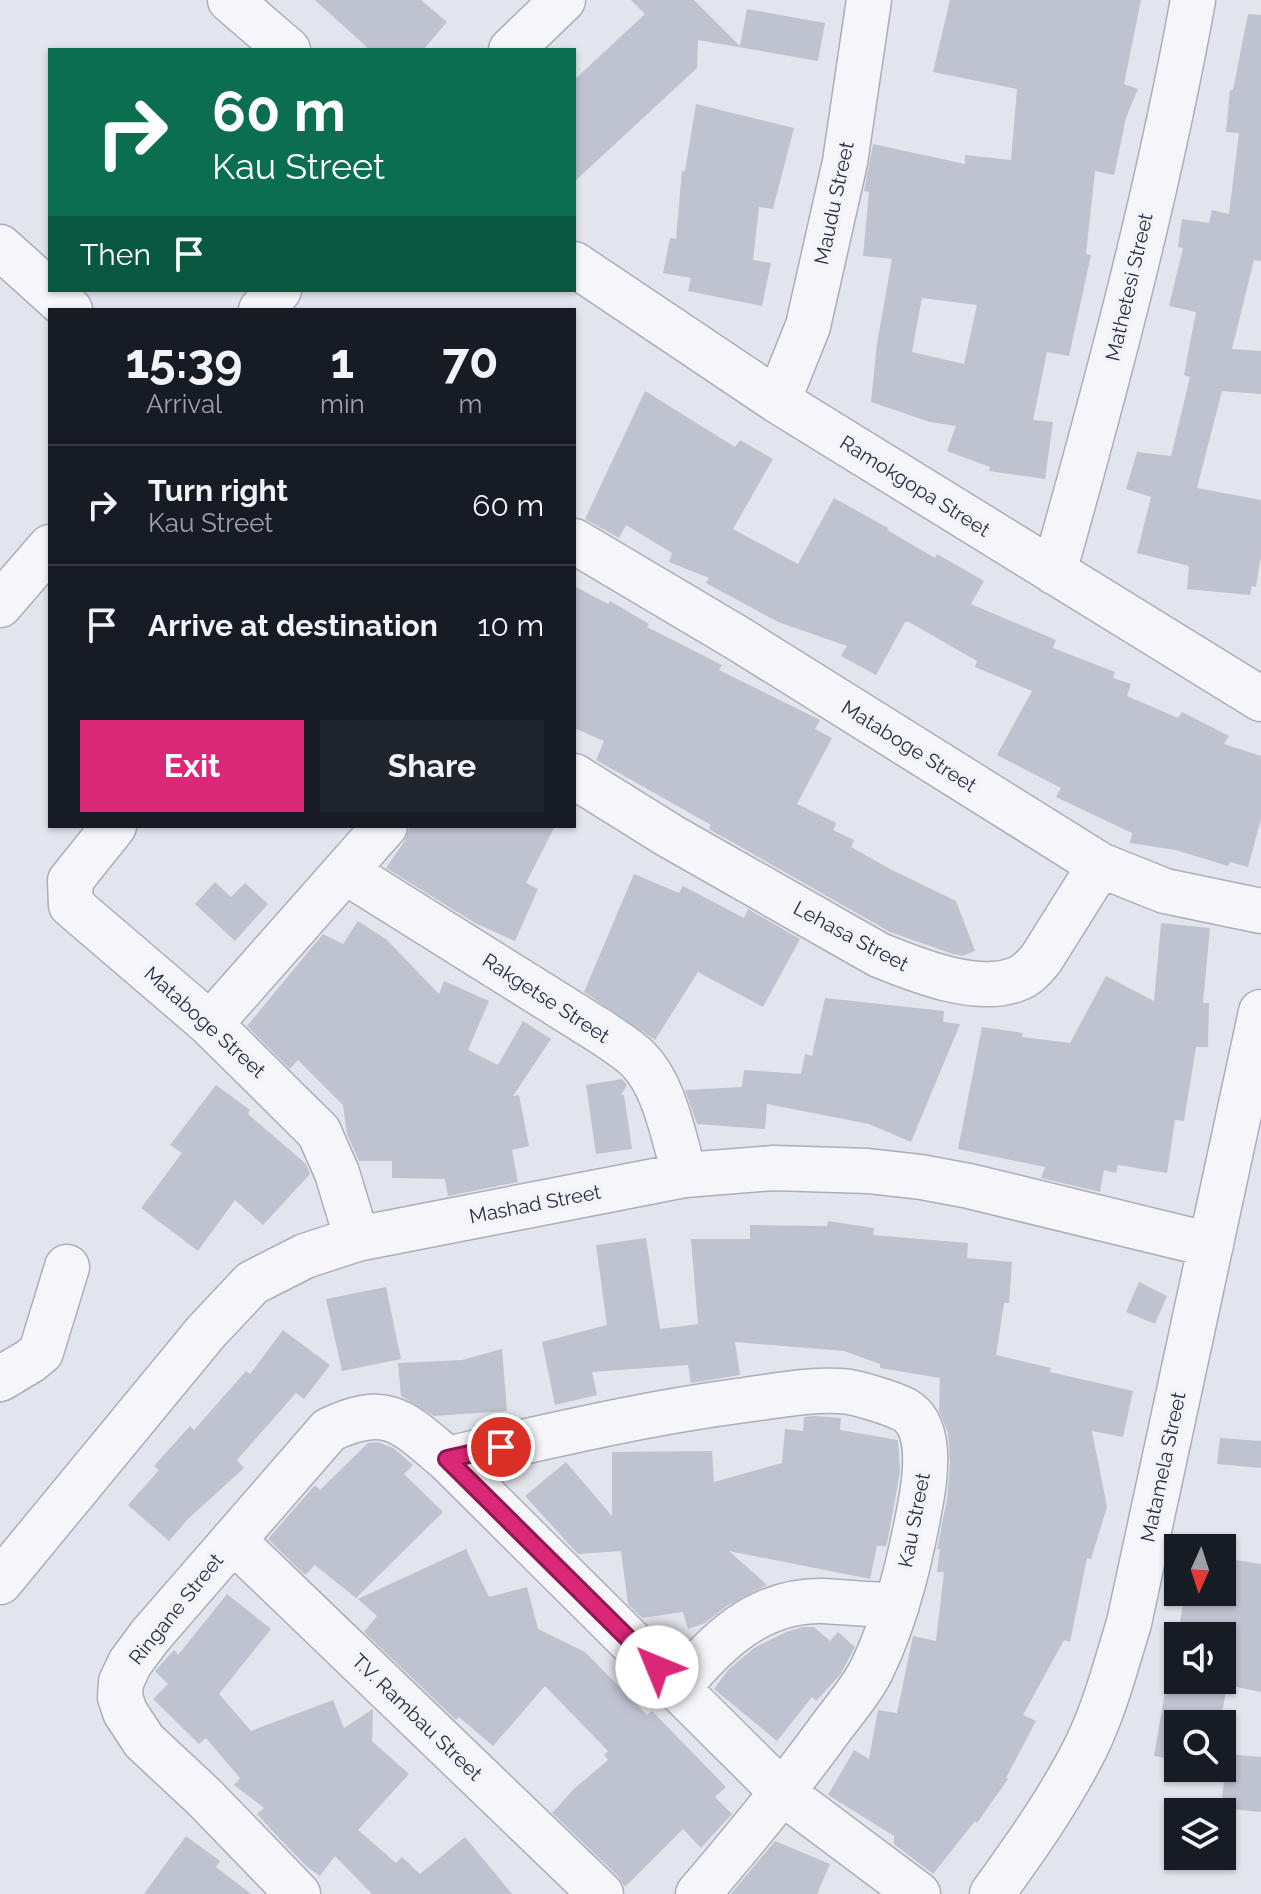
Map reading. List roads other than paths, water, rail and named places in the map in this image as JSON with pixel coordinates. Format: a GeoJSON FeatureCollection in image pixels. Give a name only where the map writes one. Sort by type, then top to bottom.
{"type":"FeatureCollection","features":[{"type":"Feature","properties":{"kind":"street"},"geometry":{"type":"LineString","coordinates":[[230,0],[286,48]]}},
{"type":"Feature","properties":{"kind":"street"},"geometry":{"type":"LineString","coordinates":[[513,48],[563,0]]}},
{"type":"Feature","properties":{"kind":"street","name":"Maudu Street"},"geometry":{"type":"LineString","coordinates":[[778,401],[808,326],[845,162],[869,0]]}},
{"type":"Feature","properties":{"kind":"street","name":"Mathetesi Street"},"geometry":{"type":"LineString","coordinates":[[1054,572],[1101,402],[1168,123],[1193,0]]}},
{"type":"Feature","properties":{"kind":"street"},"geometry":{"type":"LineString","coordinates":[[0,247],[48,290]]}},
{"type":"Feature","properties":{"kind":"street","name":"Ramokgopa Street"},"geometry":{"type":"LineString","coordinates":[[576,265],[778,401],[1261,699]]}},
{"type":"Feature","properties":{"kind":"street"},"geometry":{"type":"LineString","coordinates":[[50,292],[68,308]]}},
{"type":"Feature","properties":{"kind":"street"},"geometry":{"type":"LineString","coordinates":[[263,308],[277,292]]}},
{"type":"Feature","properties":{"kind":"street","name":"Mataboge Street"},"geometry":{"type":"LineString","coordinates":[[576,542],[739,639],[1100,865],[1165,891],[1261,911]]}},
{"type":"Feature","properties":{"kind":"street"},"geometry":{"type":"LineString","coordinates":[[0,605],[48,549]]}},
{"type":"Feature","properties":{"kind":"street","name":"Lehasa Street"},"geometry":{"type":"LineString","coordinates":[[576,777],[670,836],[879,955],[915,970],[958,981],[991,983],[1016,980],[1029,973],[1100,865]]}},
{"type":"Feature","properties":{"kind":"street","name":"Mataboge Street"},"geometry":{"type":"LineString","coordinates":[[112,828],[70,881],[71,905],[210,1024],[319,1132],[337,1173],[357,1239]]}},
{"type":"Feature","properties":{"kind":"street"},"geometry":{"type":"LineString","coordinates":[[210,1024],[383,828]]}},
{"type":"Feature","properties":{"kind":"street","name":"Rakgetse Street"},"geometry":{"type":"LineString","coordinates":[[346,872],[603,1033],[637,1058],[650,1074],[661,1098],[685,1175]]}},
{"type":"Feature","properties":{"kind":"street","name":"Matamela Street"},"geometry":{"type":"LineString","coordinates":[[992,1894],[1043,1821],[1086,1747],[1106,1699],[1129,1623],[1261,1012]]}},
{"type":"Feature","properties":{"kind":"street","name":"Mashad Street"},"geometry":{"type":"LineString","coordinates":[[0,1582],[206,1332],[252,1283],[305,1256],[357,1239],[685,1175],[774,1168],[868,1171],[921,1177],[1211,1245]]}},
{"type":"Feature","properties":{"kind":"street"},"geometry":{"type":"LineString","coordinates":[[0,1379],[41,1352],[67,1267]]}},
{"type":"Feature","properties":{"kind":"street","name":"Kau Street"},"geometry":{"type":"LineString","coordinates":[[447,1459],[607,1423],[813,1391],[844,1391],[907,1411],[919,1428],[925,1448],[925,1475],[916,1530],[897,1605],[865,1681],[783,1793],[698,1894]]}},
{"type":"Feature","properties":{"kind":"street","name":"Ringane Street"},"geometry":{"type":"LineString","coordinates":[[298,1894],[204,1797],[144,1741],[125,1712],[120,1697],[121,1682],[139,1649],[329,1430],[350,1420],[369,1416],[391,1418],[406,1424],[447,1459]]}},
{"type":"Feature","properties":{"kind":"street"},"geometry":{"type":"LineString","coordinates":[[447,1459],[783,1793],[918,1894]]}},
{"type":"Feature","properties":{"kind":"street","name":"T.V. Rambau Street"},"geometry":{"type":"LineString","coordinates":[[233,1540],[601,1894]]}},
{"type":"Feature","properties":{"kind":"street"},"geometry":{"type":"LineString","coordinates":[[678,1688],[730,1632],[768,1609],[822,1601],[897,1605]]}}]}
